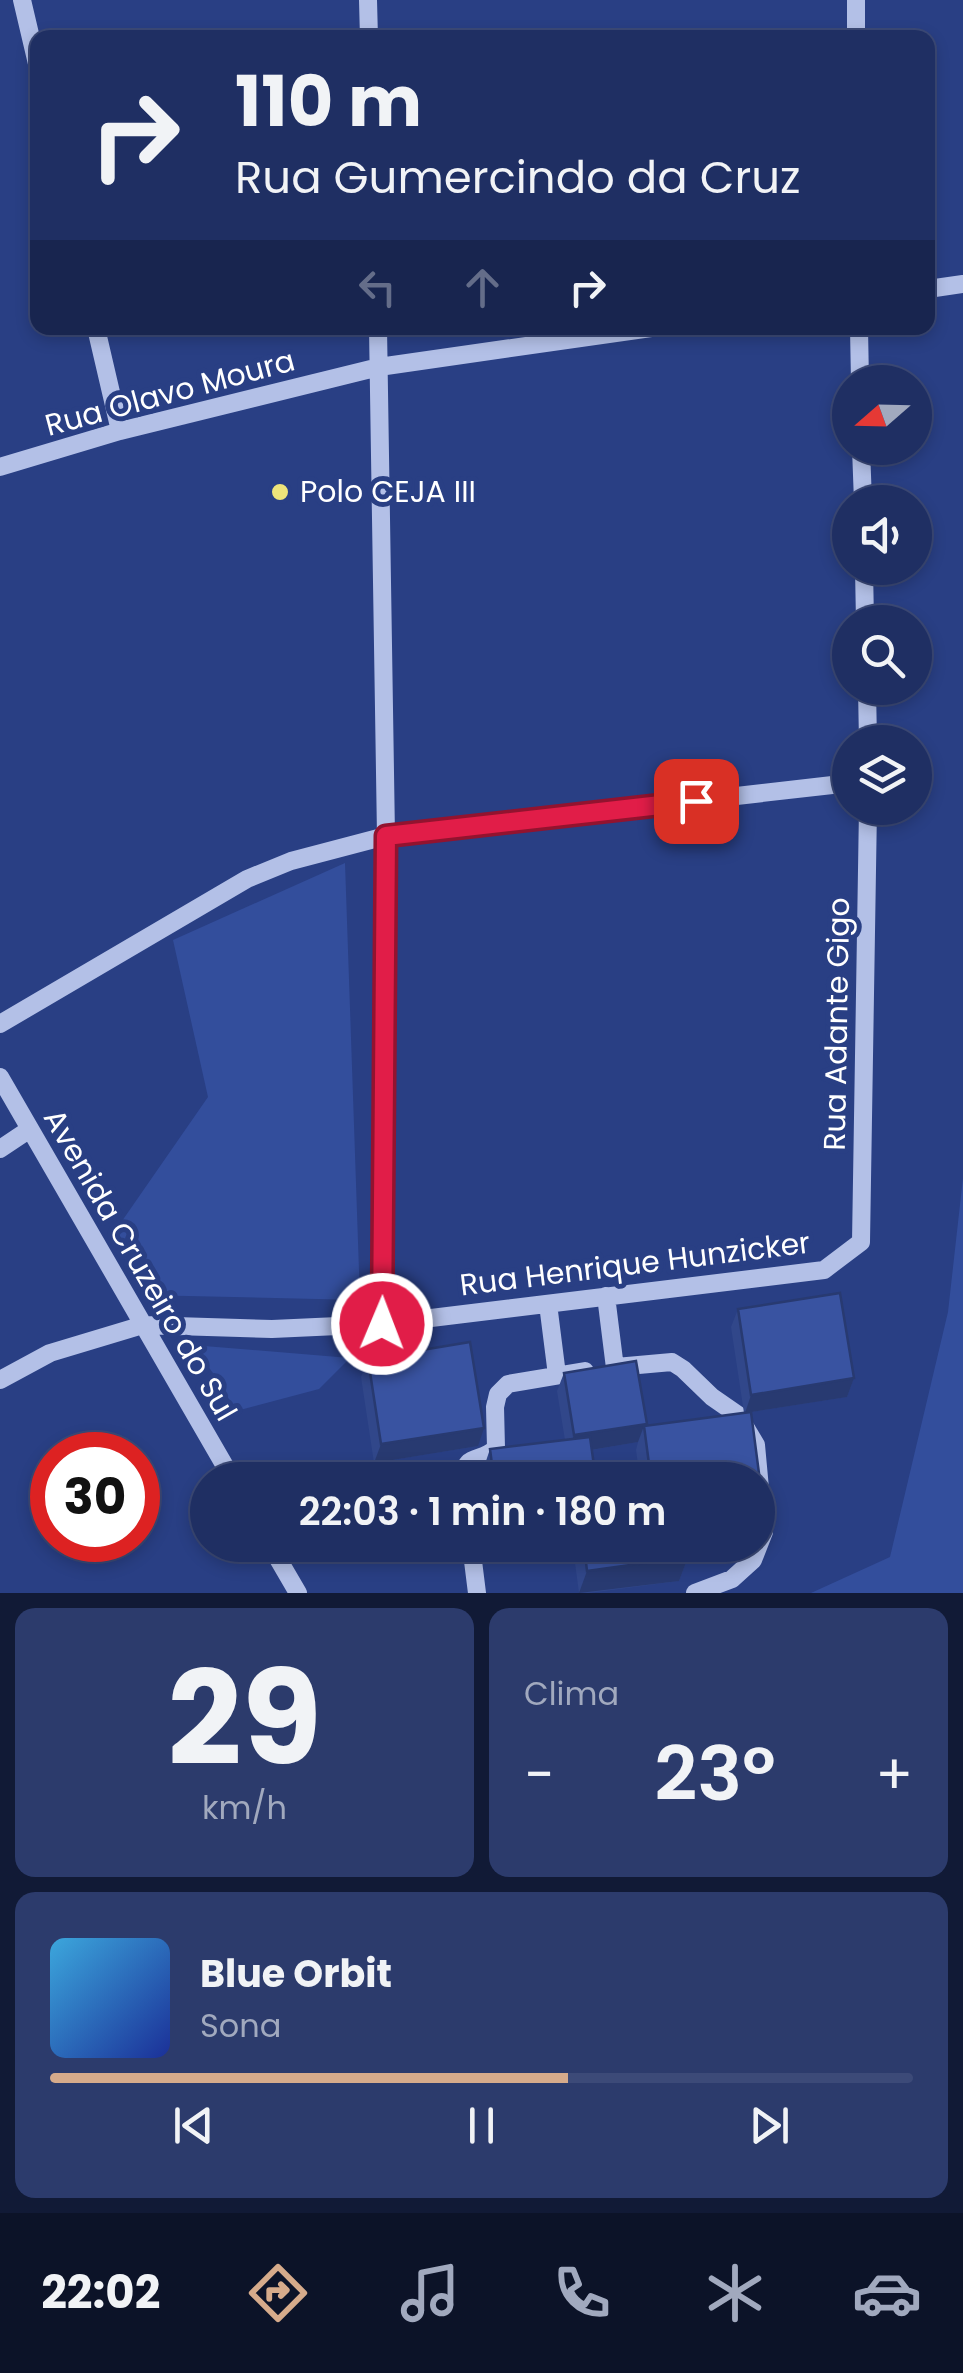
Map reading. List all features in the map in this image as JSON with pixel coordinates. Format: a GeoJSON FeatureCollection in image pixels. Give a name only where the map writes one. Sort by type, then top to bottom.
{"type":"FeatureCollection","features":[{"type":"Feature","properties":{"kind":"street"},"geometry":{"type":"LineString","coordinates":[[22,0],[30,34]]}},
{"type":"Feature","properties":{"kind":"street"},"geometry":{"type":"LineString","coordinates":[[368,0],[370,30]]}},
{"type":"Feature","properties":{"kind":"street"},"geometry":{"type":"LineString","coordinates":[[856,0],[856,30]]}},
{"type":"Feature","properties":{"kind":"street"},"geometry":{"type":"LineString","coordinates":[[935,288],[963,284]]}},
{"type":"Feature","properties":{"kind":"street"},"geometry":{"type":"LineString","coordinates":[[98,335],[120,431]]}},
{"type":"Feature","properties":{"kind":"street"},"geometry":{"type":"LineString","coordinates":[[378,335],[386,836],[382,1324]]}},
{"type":"Feature","properties":{"kind":"street","name":"Rua Olavo Moura"},"geometry":{"type":"LineString","coordinates":[[0,468],[120,431],[379,367],[602,335]]}},
{"type":"Feature","properties":{"kind":"street"},"geometry":{"type":"LineString","coordinates":[[858,335],[859,365]]}},
{"type":"Feature","properties":{"kind":"street"},"geometry":{"type":"LineString","coordinates":[[0,1024],[247,878],[290,861],[386,836],[832,785]]}},
{"type":"Feature","properties":{"kind":"street","name":"Rua Adante Gigo"},"geometry":{"type":"LineString","coordinates":[[861,1242],[868,825]]}},
{"type":"Feature","properties":{"kind":"street","name":"Avenida Cruzeiro do Sul"},"geometry":{"type":"LineString","coordinates":[[0,1076],[222,1462]]}},
{"type":"Feature","properties":{"kind":"street"},"geometry":{"type":"LineString","coordinates":[[0,1149],[30,1129]]}},
{"type":"Feature","properties":{"kind":"street","name":"Rua Henrique Hunzicker"},"geometry":{"type":"LineString","coordinates":[[0,1380],[50,1352],[144,1325],[272,1329],[382,1324],[824,1270],[861,1242]]}},
{"type":"Feature","properties":{"kind":"street"},"geometry":{"type":"LineString","coordinates":[[606,1296],[615,1368]]}},
{"type":"Feature","properties":{"kind":"street"},"geometry":{"type":"LineString","coordinates":[[548,1304],[557,1375]]}},
{"type":"Feature","properties":{"kind":"street"},"geometry":{"type":"LineString","coordinates":[[469,1462],[489,1455],[496,1448],[494,1408],[498,1394],[508,1384],[672,1362],[683,1368],[712,1397],[738,1415],[756,1445],[764,1532],[753,1560],[732,1579],[695,1593]]}},
{"type":"Feature","properties":{"kind":"street"},"geometry":{"type":"LineString","coordinates":[[280,1562],[298,1593]]}},
{"type":"Feature","properties":{"kind":"street"},"geometry":{"type":"LineString","coordinates":[[472,1562],[476,1593]]}},
{"type":"Feature","properties":{"kind":"shaded area"},"geometry":{"type":"Polygon","coordinates":[[[345,863],[360,1300],[142,1295],[113,1234],[208,1097],[173,940],[345,863]]]}},
{"type":"Feature","properties":{"kind":"shaded area"},"geometry":{"type":"Polygon","coordinates":[[[963,1178],[963,1593],[811,1593],[890,1557],[948,1312],[963,1178]]]}},
{"type":"Feature","properties":{"kind":"shaded area"},"geometry":{"type":"Polygon","coordinates":[[[192,1345],[350,1358],[319,1389],[236,1411],[192,1345]]]}},
{"type":"Feature","properties":{"kind":"building"},"geometry":{"type":"Polygon","coordinates":[[[840,1293],[854,1378],[751,1395],[738,1309],[840,1293]]]}},
{"type":"Feature","properties":{"kind":"building"},"geometry":{"type":"Polygon","coordinates":[[[470,1342],[484,1428],[381,1444],[368,1359],[470,1342]]]}},
{"type":"Feature","properties":{"kind":"building"},"geometry":{"type":"Polygon","coordinates":[[[636,1361],[647,1424],[574,1435],[564,1373],[636,1361]]]}},
{"type":"Feature","properties":{"kind":"building"},"geometry":{"type":"Polygon","coordinates":[[[751,1412],[758,1462],[649,1462],[644,1426],[751,1412]]]}},
{"type":"Feature","properties":{"kind":"building"},"geometry":{"type":"Polygon","coordinates":[[[590,1437],[593,1462],[492,1462],[490,1449],[590,1437]]]}},
{"type":"Feature","properties":{"kind":"building"},"geometry":{"type":"Polygon","coordinates":[[[586,1562],[652,1562],[587,1571],[586,1562]]]}},
{"type":"Feature","properties":{"kind":"place","name":"Polo CEJA III"},"geometry":{"type":"Point","coordinates":[280,492]}},
{"type":"Feature","properties":{"kind":"route"},"geometry":{"type":"LineString","coordinates":[[382,1324],[386,836],[696,801]]}}]}
